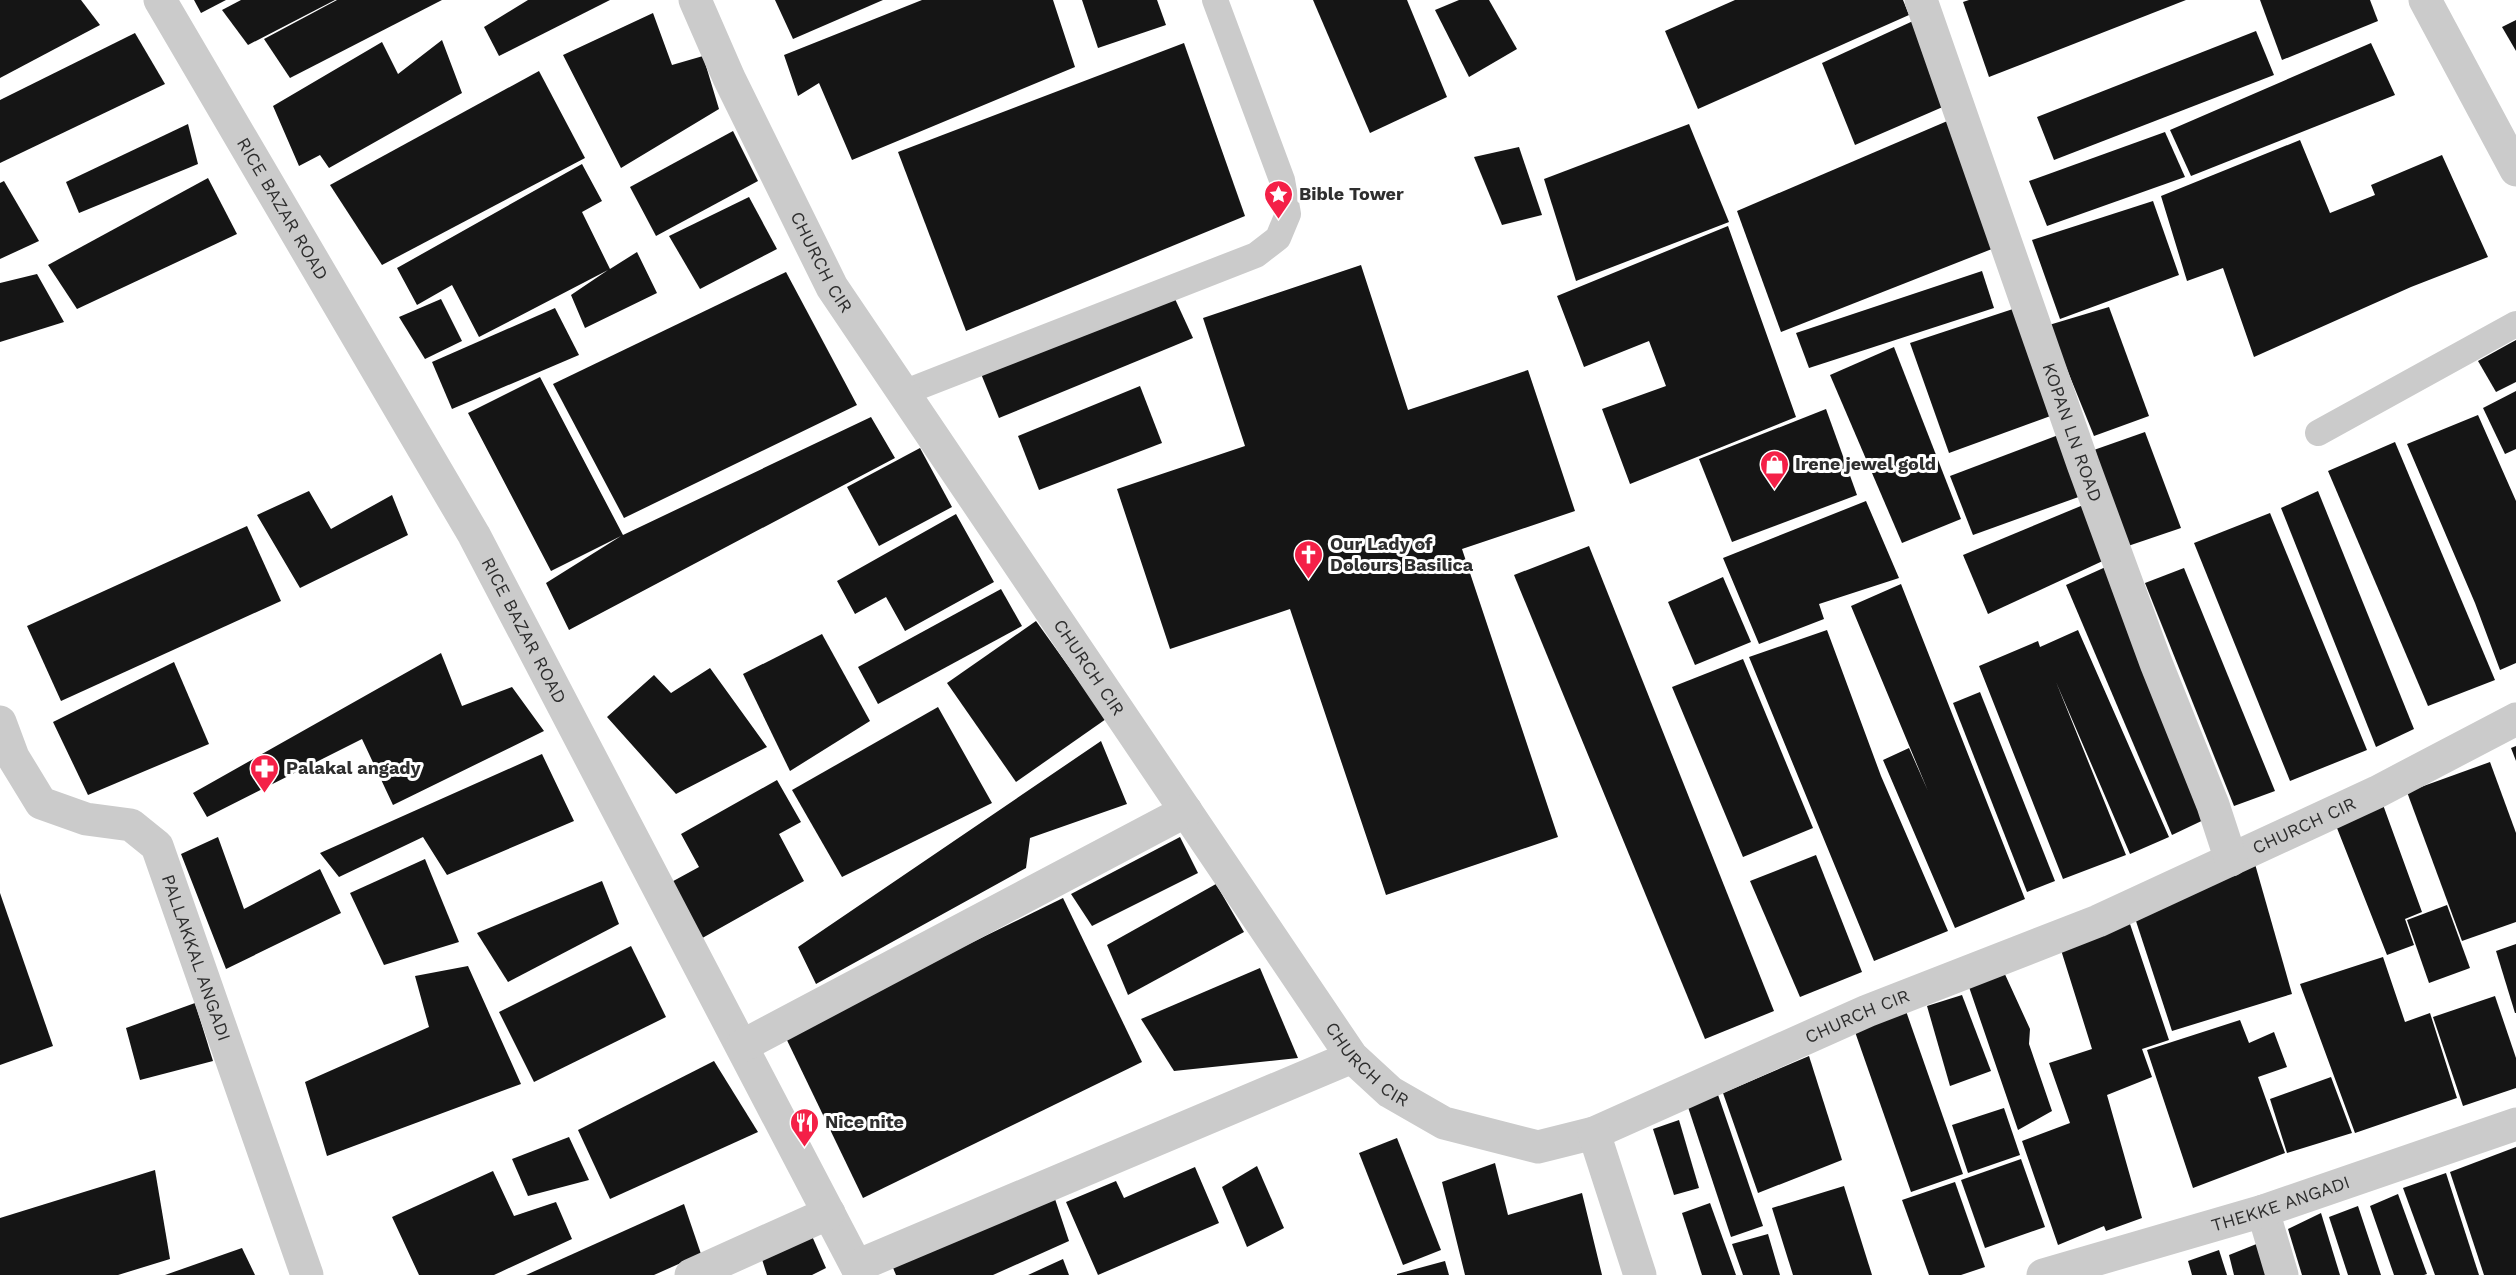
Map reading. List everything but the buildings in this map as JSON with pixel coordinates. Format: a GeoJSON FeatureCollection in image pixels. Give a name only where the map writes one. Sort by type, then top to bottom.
{"type":"FeatureCollection","features":[{"type":"Feature","properties":{"kind":"street","name":"RICE BAZAR ROAD"},"geometry":{"type":"LineString","coordinates":[[160,0],[474,535],[859,1270]]}},
{"type":"Feature","properties":{"kind":"street","name":"CHURCH CIR"},"geometry":{"type":"LineString","coordinates":[[695,0],[729,78],[832,287],[1352,1057],[1390,1092],[1444,1123],[1538,1147],[1594,1133],[1867,1011],[2098,921],[2377,792],[2516,719]]}},
{"type":"Feature","properties":{"kind":"street","name":"KOPAN LN ROAD"},"geometry":{"type":"LineString","coordinates":[[1921,0],[2083,464],[2156,663],[2213,805],[2231,860]]}},
{"type":"Feature","properties":{"kind":"street"},"geometry":{"type":"LineString","coordinates":[[2425,0],[2516,170]]}},
{"type":"Feature","properties":{"kind":"street","name":"PALLAKKAL ANGADI"},"geometry":{"type":"LineString","coordinates":[[0,722],[13,757],[41,803],[86,819],[131,825],[157,846],[307,1275]]}},
{"type":"Feature","properties":{"kind":"street"},"geometry":{"type":"LineString","coordinates":[[742,1046],[1186,811]]}},
{"type":"Feature","properties":{"kind":"street"},"geometry":{"type":"LineString","coordinates":[[859,1270],[1352,1057]]}},
{"type":"Feature","properties":{"kind":"street","name":"THEKKE ANGADI"},"geometry":{"type":"LineString","coordinates":[[2043,1275],[2263,1211],[2516,1124]]}},
{"type":"Feature","properties":{"kind":"street"},"geometry":{"type":"LineString","coordinates":[[1594,1133],[1640,1275]]}},
{"type":"Feature","properties":{"kind":"street"},"geometry":{"type":"LineString","coordinates":[[2263,1211],[2282,1275]]}},
{"type":"Feature","properties":{"kind":"street"},"geometry":{"type":"LineString","coordinates":[[691,1275],[829,1213]]}},
{"type":"Feature","properties":{"kind":"lane"},"geometry":{"type":"LineString","coordinates":[[903,393],[1256,255],[1278,238],[1288,214],[1282,180],[1215,0]]}},
{"type":"Feature","properties":{"kind":"lane"},"geometry":{"type":"LineString","coordinates":[[2318,433],[2516,324]]}},
{"type":"Feature","properties":{"kind":"place","name":"Bible Tower"},"geometry":{"type":"Point","coordinates":[1278,220]}},
{"type":"Feature","properties":{"kind":"place","name":"Irene jewel gold"},"geometry":{"type":"Point","coordinates":[1774,490]}},
{"type":"Feature","properties":{"kind":"place","name":"Our Lady of Dolours Basilica"},"geometry":{"type":"Point","coordinates":[1309,580]}},
{"type":"Feature","properties":{"kind":"place","name":"Palakal angady"},"geometry":{"type":"Point","coordinates":[265,794]}},
{"type":"Feature","properties":{"kind":"place","name":"Nice nite"},"geometry":{"type":"Point","coordinates":[804,1148]}}]}
